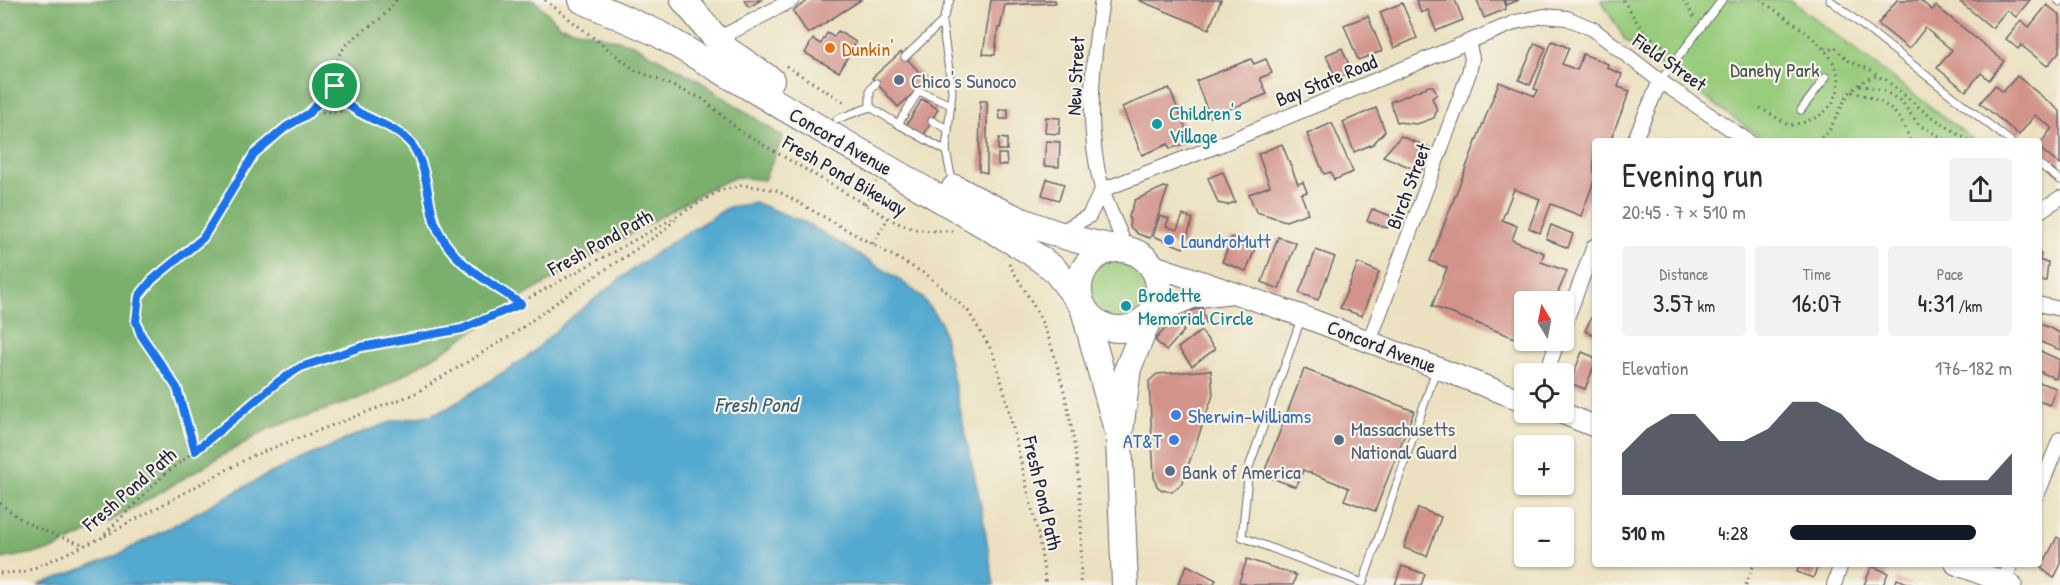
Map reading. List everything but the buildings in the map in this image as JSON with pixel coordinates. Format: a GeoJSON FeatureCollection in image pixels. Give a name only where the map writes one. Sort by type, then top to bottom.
{"type":"FeatureCollection","features":[{"type":"Feature","properties":{"kind":"highway","name":"Concord Avenue"},"geometry":{"type":"LineString","coordinates":[[582,0],[657,33],[1029,251],[1054,269],[1083,308]]}},
{"type":"Feature","properties":{"kind":"highway"},"geometry":{"type":"LineString","coordinates":[[587,0],[598,0]]}},
{"type":"Feature","properties":{"kind":"highway","name":"Concord Avenue"},"geometry":{"type":"LineString","coordinates":[[684,0],[716,40],[760,74],[954,187],[997,210],[1055,234],[1093,245],[1125,250]]}},
{"type":"Feature","properties":{"kind":"highway"},"geometry":{"type":"LineString","coordinates":[[1119,439],[1083,308],[1079,285],[1086,266],[1103,253],[1125,250],[1138,254],[1149,264],[1157,276],[1159,289],[1157,303],[1128,368],[1119,439],[1125,585]]}},
{"type":"Feature","properties":{"kind":"highway"},"geometry":{"type":"LineString","coordinates":[[1083,308],[1098,324],[1116,329],[1134,327],[1150,315]]}},
{"type":"Feature","properties":{"kind":"main road","name":"Concord Avenue"},"geometry":{"type":"LineString","coordinates":[[1149,264],[1239,293],[1514,397]]}},
{"type":"Feature","properties":{"kind":"main road","name":"Concord Avenue"},"geometry":{"type":"LineString","coordinates":[[1150,315],[1202,295],[1239,293]]}},
{"type":"Feature","properties":{"kind":"main road"},"geometry":{"type":"LineString","coordinates":[[1574,418],[1592,425]]}},
{"type":"Feature","properties":{"kind":"main road"},"geometry":{"type":"LineString","coordinates":[[1966,567],[2007,579]]}},
{"type":"Feature","properties":{"kind":"street"},"geometry":{"type":"LineString","coordinates":[[716,40],[792,0]]}},
{"type":"Feature","properties":{"kind":"street","name":"New Street"},"geometry":{"type":"LineString","coordinates":[[1102,0],[1094,47],[1090,116],[1102,190],[1125,250]]}},
{"type":"Feature","properties":{"kind":"street","name":"Bay State Road"},"geometry":{"type":"LineString","coordinates":[[1102,190],[1217,146],[1533,17],[1567,18]]}},
{"type":"Feature","properties":{"kind":"street","name":"Field Street"},"geometry":{"type":"LineString","coordinates":[[1567,18],[1593,29],[1660,81],[1744,138]]}},
{"type":"Feature","properties":{"kind":"street","name":"Birch Street"},"geometry":{"type":"LineString","coordinates":[[1369,342],[1469,73],[1472,58],[1468,42]]}},
{"type":"Feature","properties":{"kind":"street"},"geometry":{"type":"LineString","coordinates":[[1635,138],[1651,97],[1660,81]]}},
{"type":"Feature","properties":{"kind":"street"},"geometry":{"type":"LineString","coordinates":[[1055,234],[1089,216],[1102,190]]}},
{"type":"Feature","properties":{"kind":"street"},"geometry":{"type":"LineString","coordinates":[[2042,209],[2060,198]]}},
{"type":"Feature","properties":{"kind":"street"},"geometry":{"type":"LineString","coordinates":[[1574,299],[1592,251]]}},
{"type":"Feature","properties":{"kind":"street"},"geometry":{"type":"LineString","coordinates":[[2042,305],[2060,309]]}},
{"type":"Feature","properties":{"kind":"street"},"geometry":{"type":"LineString","coordinates":[[2042,483],[2060,439]]}},
{"type":"Feature","properties":{"kind":"street"},"geometry":{"type":"LineString","coordinates":[[1834,585],[1840,567]]}},
{"type":"Feature","properties":{"kind":"lane"},"geometry":{"type":"LineString","coordinates":[[904,57],[942,22],[950,0]]}},
{"type":"Feature","properties":{"kind":"lane"},"geometry":{"type":"LineString","coordinates":[[1660,81],[1722,0]]}},
{"type":"Feature","properties":{"kind":"lane"},"geometry":{"type":"LineString","coordinates":[[1830,0],[2006,138]]}},
{"type":"Feature","properties":{"kind":"lane"},"geometry":{"type":"LineString","coordinates":[[942,22],[951,91],[951,105],[946,128],[946,151],[954,187]]}},
{"type":"Feature","properties":{"kind":"lane"},"geometry":{"type":"LineString","coordinates":[[1801,110],[1826,77]]}},
{"type":"Feature","properties":{"kind":"lane"},"geometry":{"type":"LineString","coordinates":[[870,107],[870,90],[876,83]]}},
{"type":"Feature","properties":{"kind":"lane"},"geometry":{"type":"LineString","coordinates":[[898,124],[911,110],[919,91],[951,105]]}},
{"type":"Feature","properties":{"kind":"lane"},"geometry":{"type":"LineString","coordinates":[[837,119],[870,107]]}},
{"type":"Feature","properties":{"kind":"lane"},"geometry":{"type":"LineString","coordinates":[[870,107],[946,151]]}},
{"type":"Feature","properties":{"kind":"lane"},"geometry":{"type":"LineString","coordinates":[[932,121],[946,128]]}},
{"type":"Feature","properties":{"kind":"lane"},"geometry":{"type":"LineString","coordinates":[[2042,166],[2060,180]]}},
{"type":"Feature","properties":{"kind":"lane"},"geometry":{"type":"LineString","coordinates":[[1302,316],[1249,467],[1242,537],[1363,583],[1437,367]]}},
{"type":"Feature","properties":{"kind":"path"},"geometry":{"type":"LineString","coordinates":[[396,0],[382,18],[355,35],[344,47],[336,66],[335,86],[344,102],[353,110],[390,125],[408,141],[421,164],[434,219],[450,249],[465,265],[521,304]]}},
{"type":"Feature","properties":{"kind":"path","name":"Fresh Pond Bikeway"},"geometry":{"type":"LineString","coordinates":[[545,0],[635,70],[703,99],[740,131],[888,219],[910,230],[922,232],[965,231]]}},
{"type":"Feature","properties":{"kind":"path"},"geometry":{"type":"LineString","coordinates":[[1623,0],[1643,31],[1670,51]]}},
{"type":"Feature","properties":{"kind":"path"},"geometry":{"type":"LineString","coordinates":[[1684,0],[1696,21]]}},
{"type":"Feature","properties":{"kind":"path"},"geometry":{"type":"LineString","coordinates":[[1761,0],[1808,39],[1830,50],[1835,46],[1846,60],[1873,71],[1926,113],[1964,138]]}},
{"type":"Feature","properties":{"kind":"path"},"geometry":{"type":"LineString","coordinates":[[1760,108],[1789,125],[1813,120],[1829,104],[1840,79],[1837,68],[1824,47]]}},
{"type":"Feature","properties":{"kind":"path"},"geometry":{"type":"LineString","coordinates":[[1820,138],[1828,133],[1851,92],[1859,84],[1877,76]]}},
{"type":"Feature","properties":{"kind":"path"},"geometry":{"type":"LineString","coordinates":[[1859,84],[1882,90],[1902,101],[1919,125],[1943,138]]}},
{"type":"Feature","properties":{"kind":"path"},"geometry":{"type":"LineString","coordinates":[[195,451],[177,388],[141,335],[136,321],[139,296],[152,280],[203,238],[254,154],[286,127],[308,114],[335,86]]}},
{"type":"Feature","properties":{"kind":"path"},"geometry":{"type":"LineString","coordinates":[[1851,92],[1880,100],[1890,106],[1899,115],[1909,138]]}},
{"type":"Feature","properties":{"kind":"path"},"geometry":{"type":"LineString","coordinates":[[308,114],[353,110]]}},
{"type":"Feature","properties":{"kind":"path"},"geometry":{"type":"LineString","coordinates":[[865,204],[878,176]]}},
{"type":"Feature","properties":{"kind":"path","name":"Fresh Pond Path"},"geometry":{"type":"LineString","coordinates":[[0,573],[25,572],[101,538],[137,500],[279,381],[301,367],[361,347],[462,329],[521,304],[719,190],[743,185],[776,190],[873,244],[920,271],[954,296],[968,311],[992,351],[1039,539],[1046,585]]}},
{"type":"Feature","properties":{"kind":"path"},"geometry":{"type":"LineString","coordinates":[[101,538],[252,456],[414,394],[512,335],[564,297],[662,232],[682,213]]}},
{"type":"Feature","properties":{"kind":"path"},"geometry":{"type":"LineString","coordinates":[[873,244],[888,219]]}},
{"type":"Feature","properties":{"kind":"path"},"geometry":{"type":"LineString","coordinates":[[1003,256],[1051,344],[1065,404],[1079,489],[1083,536],[1080,585]]}},
{"type":"Feature","properties":{"kind":"path"},"geometry":{"type":"LineString","coordinates":[[0,503],[12,514],[48,534],[87,546]]}},
{"type":"Feature","properties":{"kind":"path"},"geometry":{"type":"LineString","coordinates":[[1746,585],[1753,567]]}},
{"type":"Feature","properties":{"kind":"green space"},"geometry":{"type":"Polygon","coordinates":[[[0,0],[534,0],[561,26],[633,44],[701,82],[783,137],[764,180],[736,177],[706,190],[529,293],[451,346],[372,394],[268,429],[107,523],[52,550],[0,559],[0,0]]]}},
{"type":"Feature","properties":{"kind":"green space","name":"Danehy Park"},"geometry":{"type":"Polygon","coordinates":[[[1601,0],[1790,0],[1971,138],[1762,138],[1625,40],[1601,0]]]}},
{"type":"Feature","properties":{"kind":"green space"},"geometry":{"type":"Polygon","coordinates":[[[1110,260],[1122,260],[1133,265],[1141,273],[1146,290],[1144,302],[1133,315],[1122,320],[1110,320],[1099,315],[1091,307],[1086,296],[1086,284],[1091,273],[1099,265],[1110,260]]]}},
{"type":"Feature","properties":{"kind":"water","name":"Fresh Pond"},"geometry":{"type":"Polygon","coordinates":[[[756,203],[806,223],[896,277],[921,296],[941,323],[981,506],[994,585],[38,585],[114,557],[267,475],[358,434],[394,421],[430,415],[448,408],[530,355],[563,324],[634,268],[675,240],[729,207],[756,203]]]}},
{"type":"Feature","properties":{"kind":"place","name":"Dunkin'"},"geometry":{"type":"Point","coordinates":[830,48]}},
{"type":"Feature","properties":{"kind":"place","name":"Chico's Sunoco"},"geometry":{"type":"Point","coordinates":[899,80]}},
{"type":"Feature","properties":{"kind":"place","name":"Children's Village"},"geometry":{"type":"Point","coordinates":[1157,124]}},
{"type":"Feature","properties":{"kind":"place","name":"LaundroMutt"},"geometry":{"type":"Point","coordinates":[1169,240]}},
{"type":"Feature","properties":{"kind":"place","name":"Brodette Memorial Circle"},"geometry":{"type":"Point","coordinates":[1126,306]}},
{"type":"Feature","properties":{"kind":"place","name":"Sherwin-Williams"},"geometry":{"type":"Point","coordinates":[1176,415]}},
{"type":"Feature","properties":{"kind":"place","name":"AT&T"},"geometry":{"type":"Point","coordinates":[1174,440]}},
{"type":"Feature","properties":{"kind":"place","name":"Massachusetts National Guard"},"geometry":{"type":"Point","coordinates":[1339,440]}},
{"type":"Feature","properties":{"kind":"place","name":"Bank of America"},"geometry":{"type":"Point","coordinates":[1170,471]}},
{"type":"Feature","properties":{"kind":"route"},"geometry":{"type":"LineString","coordinates":[[335,86],[338,94],[353,110],[390,125],[414,147],[421,164],[434,219],[450,249],[465,265],[521,304],[489,320],[462,329],[361,347],[301,367],[279,381],[195,451],[177,388],[141,335],[136,321],[139,296],[143,288],[194,248],[212,227],[243,169],[254,154],[286,127],[308,114],[335,86]]}}]}
